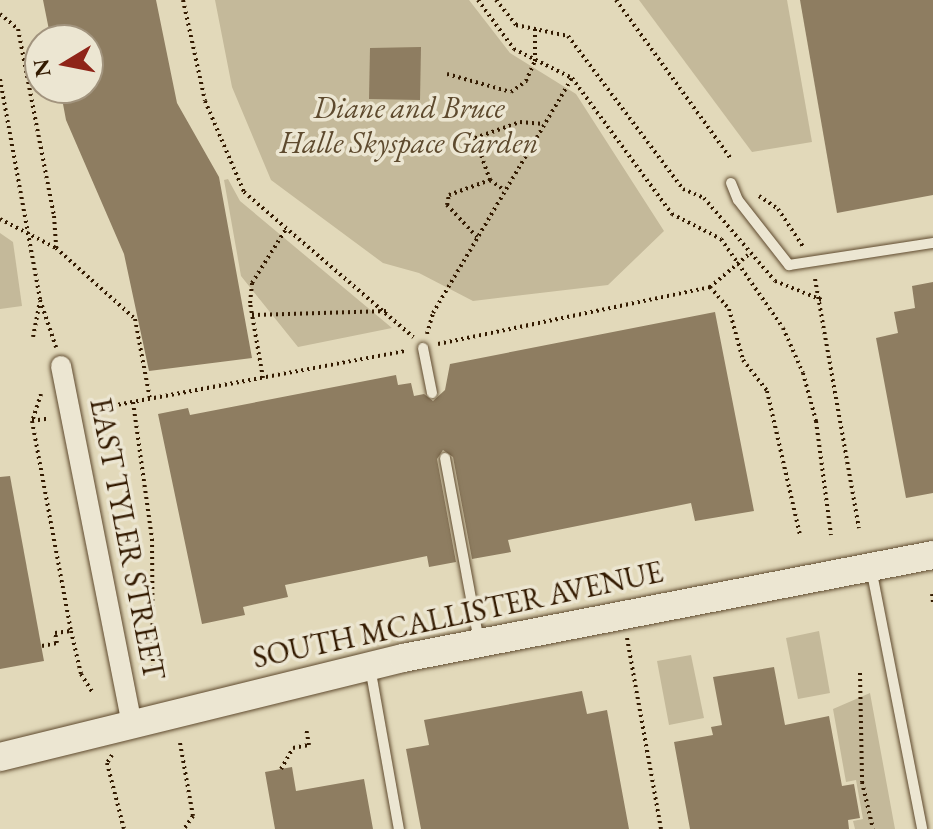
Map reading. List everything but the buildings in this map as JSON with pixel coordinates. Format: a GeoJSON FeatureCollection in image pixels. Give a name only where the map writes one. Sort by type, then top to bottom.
{"type":"FeatureCollection","features":[{"type":"Feature","properties":{"kind":"street","name":"EAST TYLER STREET"},"geometry":{"type":"LineString","coordinates":[[61,366],[132,724]]}},
{"type":"Feature","properties":{"kind":"street","name":"SOUTH MCALLISTER AVENUE"},"geometry":{"type":"LineString","coordinates":[[0,757],[369,665],[933,555]]}},
{"type":"Feature","properties":{"kind":"lane"},"geometry":{"type":"LineString","coordinates":[[731,183],[738,200],[789,265],[933,243]]}},
{"type":"Feature","properties":{"kind":"lane"},"geometry":{"type":"LineString","coordinates":[[423,348],[432,393]]}},
{"type":"Feature","properties":{"kind":"lane"},"geometry":{"type":"LineString","coordinates":[[445,458],[479,643]]}},
{"type":"Feature","properties":{"kind":"lane"},"geometry":{"type":"LineString","coordinates":[[870,566],[922,829]]}},
{"type":"Feature","properties":{"kind":"lane"},"geometry":{"type":"LineString","coordinates":[[369,665],[399,829]]}},
{"type":"Feature","properties":{"kind":"path"},"geometry":{"type":"LineString","coordinates":[[183,0],[205,101],[237,179],[286,229],[388,311],[423,348]]}},
{"type":"Feature","properties":{"kind":"path"},"geometry":{"type":"LineString","coordinates":[[478,0],[514,49],[572,78],[672,214],[721,239],[783,328],[803,373],[818,436],[831,535]]}},
{"type":"Feature","properties":{"kind":"path"},"geometry":{"type":"LineString","coordinates":[[496,0],[516,25],[568,36],[683,189],[704,198],[724,226]]}},
{"type":"Feature","properties":{"kind":"path"},"geometry":{"type":"LineString","coordinates":[[616,0],[731,159]]}},
{"type":"Feature","properties":{"kind":"path"},"geometry":{"type":"LineString","coordinates":[[0,14],[18,29],[56,248]]}},
{"type":"Feature","properties":{"kind":"path"},"geometry":{"type":"LineString","coordinates":[[447,74],[511,92],[526,81],[535,61],[535,28]]}},
{"type":"Feature","properties":{"kind":"path"},"geometry":{"type":"LineString","coordinates":[[423,348],[433,313],[541,124],[572,78]]}},
{"type":"Feature","properties":{"kind":"path"},"geometry":{"type":"LineString","coordinates":[[0,79],[40,300],[61,366]]}},
{"type":"Feature","properties":{"kind":"path"},"geometry":{"type":"LineString","coordinates":[[504,190],[490,180],[477,133],[520,122],[541,124]]}},
{"type":"Feature","properties":{"kind":"path"},"geometry":{"type":"LineString","coordinates":[[477,237],[447,205],[449,195],[490,180]]}},
{"type":"Feature","properties":{"kind":"path"},"geometry":{"type":"LineString","coordinates":[[0,219],[56,248],[135,319],[150,399]]}},
{"type":"Feature","properties":{"kind":"path"},"geometry":{"type":"LineString","coordinates":[[263,378],[252,315],[252,283],[286,229]]}},
{"type":"Feature","properties":{"kind":"path"},"geometry":{"type":"LineString","coordinates":[[748,255],[710,287],[729,309],[743,360],[767,391],[800,535]]}},
{"type":"Feature","properties":{"kind":"path"},"geometry":{"type":"LineString","coordinates":[[33,337],[40,300]]}},
{"type":"Feature","properties":{"kind":"path"},"geometry":{"type":"LineString","coordinates":[[822,300],[859,528]]}},
{"type":"Feature","properties":{"kind":"path"},"geometry":{"type":"LineString","coordinates":[[252,315],[388,311]]}},
{"type":"Feature","properties":{"kind":"path"},"geometry":{"type":"LineString","coordinates":[[41,394],[32,421],[71,631],[81,674],[93,693]]}},
{"type":"Feature","properties":{"kind":"path"},"geometry":{"type":"LineString","coordinates":[[133,402],[152,539],[153,676]]}},
{"type":"Feature","properties":{"kind":"path"},"geometry":{"type":"LineString","coordinates":[[95,409],[113,406]]}},
{"type":"Feature","properties":{"kind":"path"},"geometry":{"type":"LineString","coordinates":[[32,421],[52,417]]}},
{"type":"Feature","properties":{"kind":"path"},"geometry":{"type":"LineString","coordinates":[[932,594],[933,602]]}},
{"type":"Feature","properties":{"kind":"path"},"geometry":{"type":"LineString","coordinates":[[622,615],[661,829]]}},
{"type":"Feature","properties":{"kind":"path"},"geometry":{"type":"LineString","coordinates":[[42,646],[57,643],[55,633],[71,631]]}},
{"type":"Feature","properties":{"kind":"path"},"geometry":{"type":"LineString","coordinates":[[860,673],[862,782],[873,829]]}},
{"type":"Feature","properties":{"kind":"path"},"geometry":{"type":"LineString","coordinates":[[281,769],[293,748],[309,745],[306,728]]}},
{"type":"Feature","properties":{"kind":"path"},"geometry":{"type":"LineString","coordinates":[[180,743],[193,816],[184,829]]}},
{"type":"Feature","properties":{"kind":"path"},"geometry":{"type":"LineString","coordinates":[[107,763],[124,829]]}},
{"type":"Feature","properties":{"kind":"green space","name":"Diane and Bruce Halle Skyspace Garden"},"geometry":{"type":"Polygon","coordinates":[[[215,0],[469,0],[510,53],[576,94],[664,231],[608,285],[473,301],[419,273],[383,263],[271,180],[232,87],[215,0]]]}},
{"type":"Feature","properties":{"kind":"green space"},"geometry":{"type":"Polygon","coordinates":[[[639,0],[787,0],[812,142],[752,152],[639,0]]]}},
{"type":"Feature","properties":{"kind":"green space"},"geometry":{"type":"Polygon","coordinates":[[[228,179],[240,201],[392,328],[298,347],[241,276],[224,180],[228,179]]]}},
{"type":"Feature","properties":{"kind":"green space"},"geometry":{"type":"Polygon","coordinates":[[[0,233],[13,242],[22,306],[0,309],[0,233]]]}},
{"type":"Feature","properties":{"kind":"green space"},"geometry":{"type":"Polygon","coordinates":[[[819,631],[830,693],[798,699],[786,638],[819,631]]]}},
{"type":"Feature","properties":{"kind":"green space"},"geometry":{"type":"Polygon","coordinates":[[[691,655],[704,718],[669,725],[657,661],[691,655]]]}},
{"type":"Feature","properties":{"kind":"green space"},"geometry":{"type":"Polygon","coordinates":[[[870,693],[895,829],[855,829],[853,821],[863,819],[856,780],[846,782],[833,709],[870,693]]]}}]}
